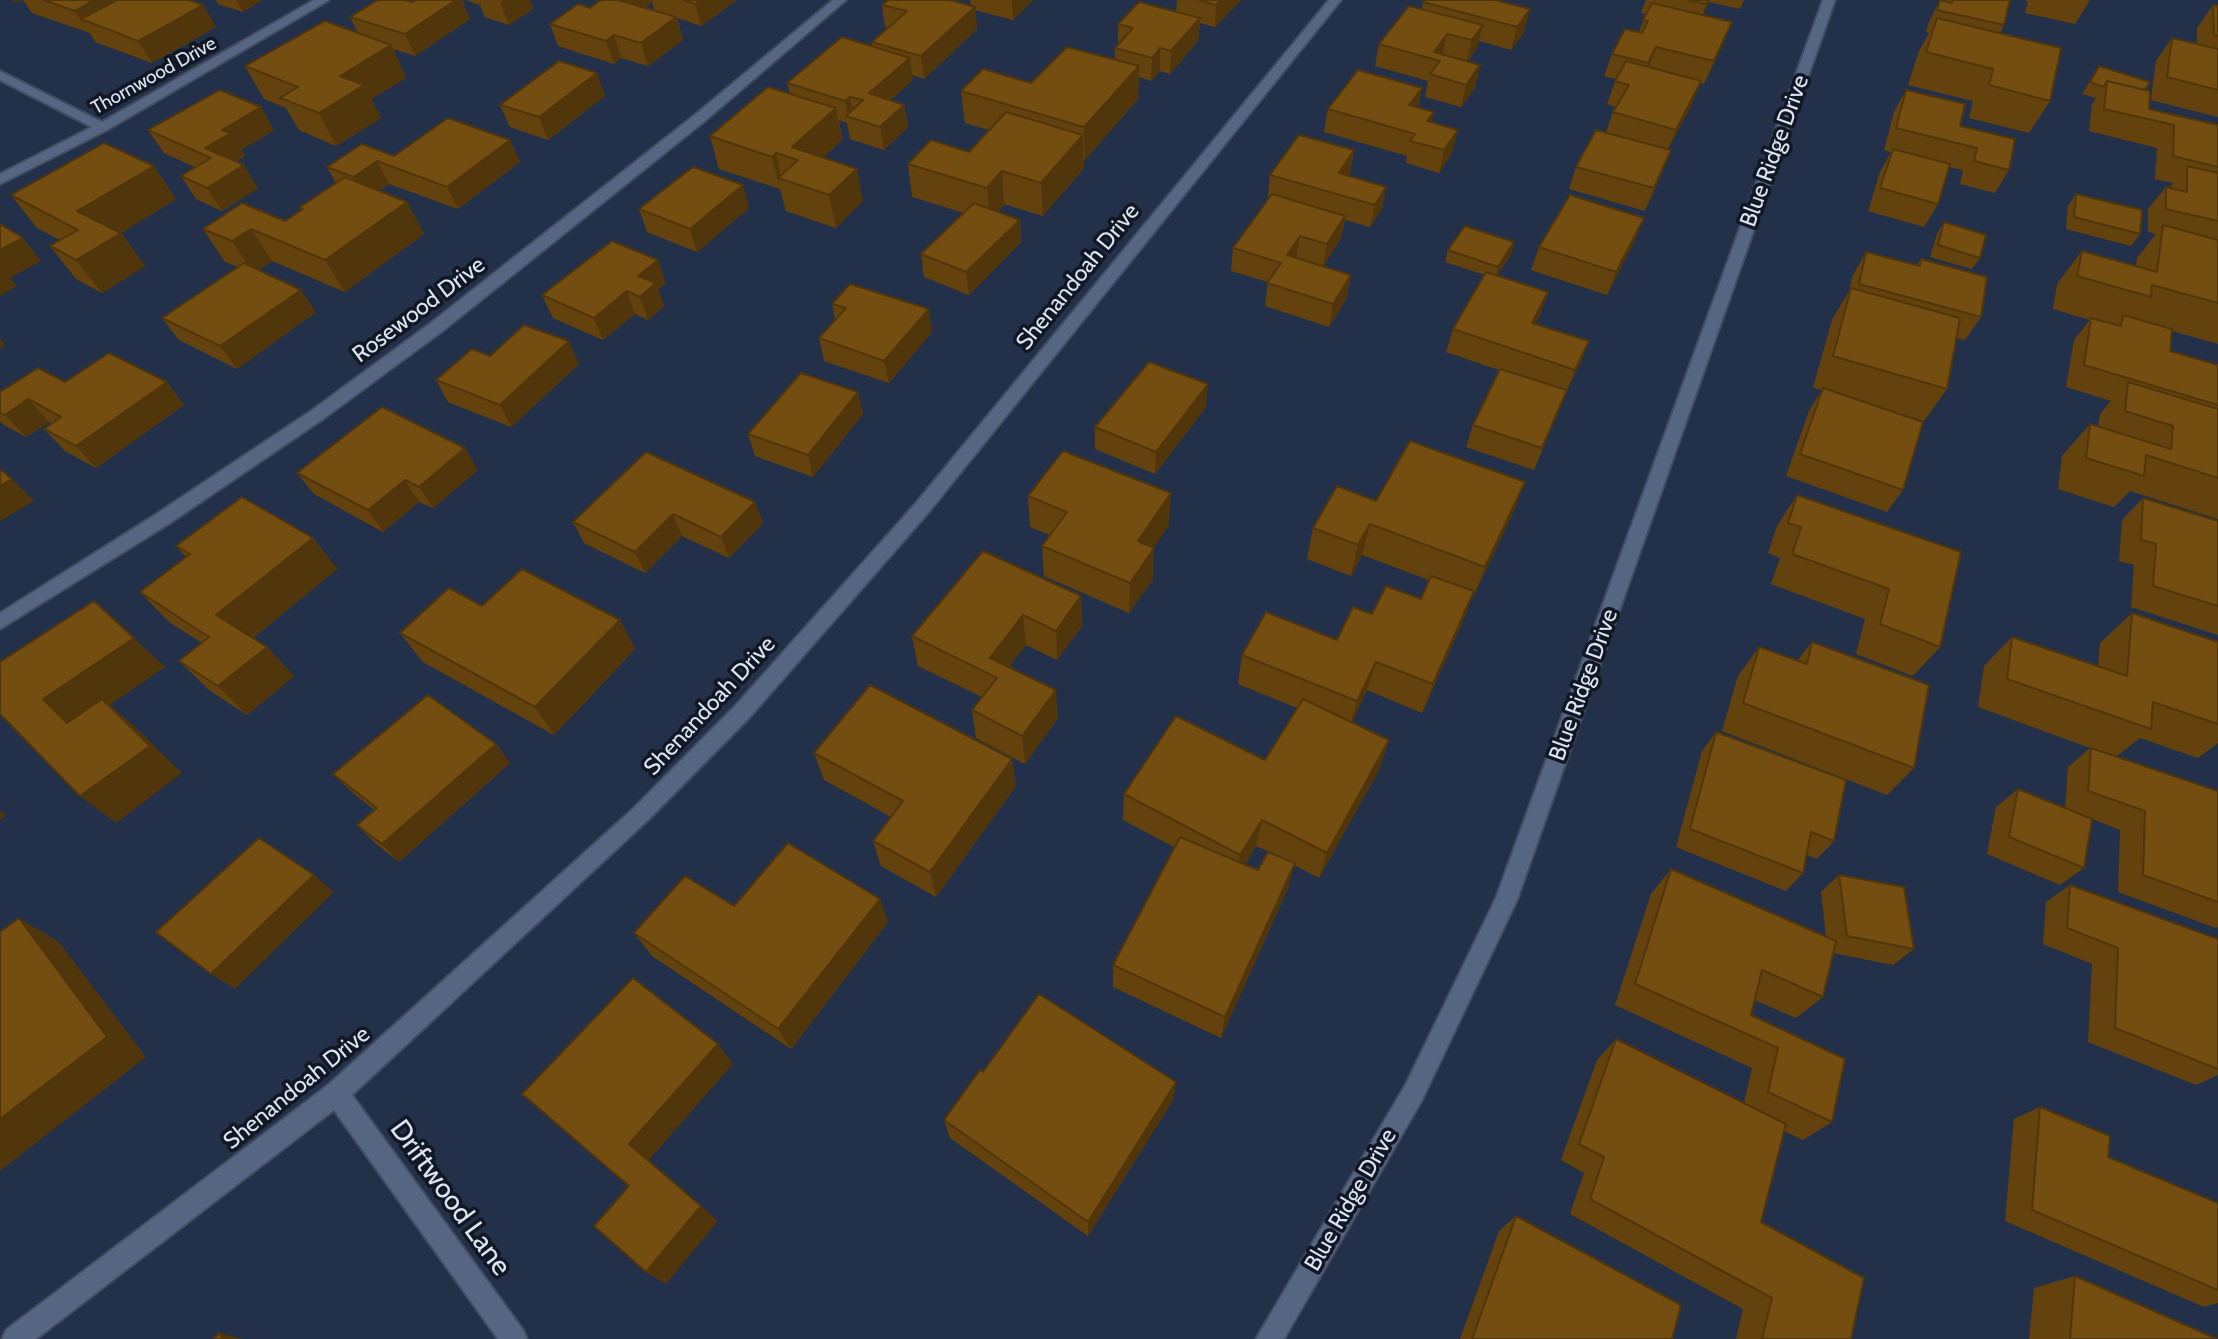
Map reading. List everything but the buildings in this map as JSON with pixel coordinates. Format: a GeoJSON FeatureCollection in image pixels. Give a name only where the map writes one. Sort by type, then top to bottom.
{"type":"FeatureCollection","features":[{"type":"Feature","properties":{"kind":"street","name":"Thornwood Drive"},"geometry":{"type":"LineString","coordinates":[[0,180],[102,127],[323,0]]}},
{"type":"Feature","properties":{"kind":"street","name":"Rosewood Drive"},"geometry":{"type":"LineString","coordinates":[[0,622],[164,518],[295,430],[439,326],[661,150],[840,0]]}},
{"type":"Feature","properties":{"kind":"street","name":"Shenandoah Drive"},"geometry":{"type":"LineString","coordinates":[[15,1339],[336,1093],[642,813],[743,711],[922,508],[1335,0]]}},
{"type":"Feature","properties":{"kind":"street","name":"Blue Ridge Drive"},"geometry":{"type":"LineString","coordinates":[[1269,1339],[1414,1092],[1506,900],[1829,0]]}},
{"type":"Feature","properties":{"kind":"street"},"geometry":{"type":"LineString","coordinates":[[0,75],[102,127]]}},
{"type":"Feature","properties":{"kind":"street","name":"Driftwood Lane"},"geometry":{"type":"LineString","coordinates":[[336,1093],[514,1339]]}}]}
